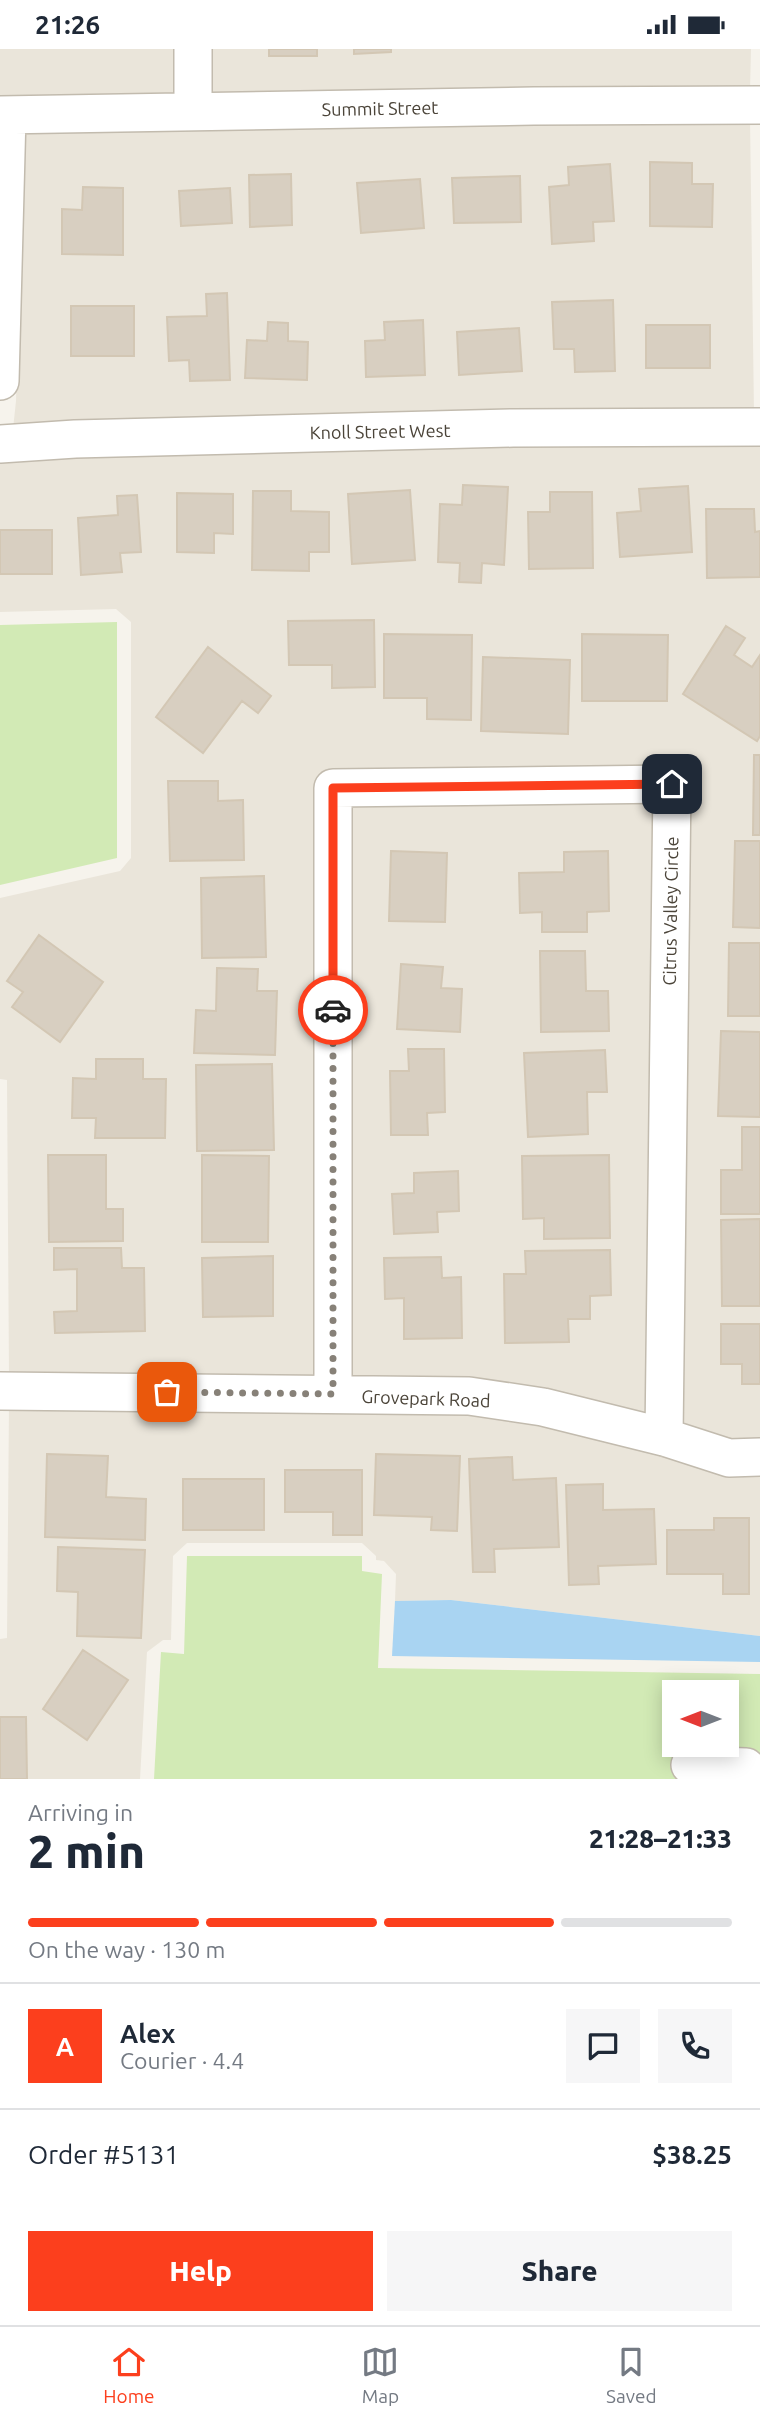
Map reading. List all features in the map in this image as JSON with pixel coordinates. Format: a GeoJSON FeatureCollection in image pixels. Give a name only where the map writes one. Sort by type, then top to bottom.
{"type":"FeatureCollection","features":[{"type":"Feature","properties":{"kind":"street"},"geometry":{"type":"LineString","coordinates":[[193,49],[193,111]]}},
{"type":"Feature","properties":{"kind":"street","name":"Summit Street"},"geometry":{"type":"LineString","coordinates":[[4,115],[760,105]]}},
{"type":"Feature","properties":{"kind":"street"},"geometry":{"type":"LineString","coordinates":[[0,381],[4,115]]}},
{"type":"Feature","properties":{"kind":"street","name":"Knoll Street West"},"geometry":{"type":"LineString","coordinates":[[0,444],[75,439],[513,428],[760,427]]}},
{"type":"Feature","properties":{"kind":"street","name":"Citrus Valley Circle"},"geometry":{"type":"LineString","coordinates":[[333,1394],[333,788],[672,784],[664,1437]]}},
{"type":"Feature","properties":{"kind":"street","name":"Grovepark Road"},"geometry":{"type":"LineString","coordinates":[[0,1391],[469,1396],[542,1407],[664,1437],[729,1458],[760,1457]]}},
{"type":"Feature","properties":{"kind":"street"},"geometry":{"type":"LineString","coordinates":[[690,1765],[746,1767],[758,1779]]}},
{"type":"Feature","properties":{"kind":"shaded area"},"geometry":{"type":"Polygon","coordinates":[[[0,49],[176,49],[177,97],[0,100],[0,49]]]}},
{"type":"Feature","properties":{"kind":"shaded area"},"geometry":{"type":"Polygon","coordinates":[[[209,49],[751,49],[750,90],[210,96],[209,49]]]}},
{"type":"Feature","properties":{"kind":"shaded area"},"geometry":{"type":"Polygon","coordinates":[[[750,119],[754,413],[13,429],[23,129],[750,119]]]}},
{"type":"Feature","properties":{"kind":"shaded area"},"geometry":{"type":"Polygon","coordinates":[[[760,442],[760,1443],[732,1443],[680,1427],[688,784],[333,773],[317,1380],[9,1376],[7,1080],[0,1079],[0,898],[120,871],[131,858],[131,622],[116,609],[0,612],[0,459],[76,453],[760,442]]]}},
{"type":"Feature","properties":{"kind":"shaded area"},"geometry":{"type":"Polygon","coordinates":[[[655,798],[648,1418],[350,1380],[350,803],[655,798]]]}},
{"type":"Feature","properties":{"kind":"shaded area"},"geometry":{"type":"Polygon","coordinates":[[[9,1405],[468,1411],[539,1421],[760,1472],[760,1636],[451,1600],[395,1601],[396,1574],[384,1561],[376,1560],[376,1556],[362,1543],[187,1543],[173,1556],[171,1640],[163,1640],[147,1652],[140,1779],[0,1779],[0,1639],[7,1638],[9,1405]]]}},
{"type":"Feature","properties":{"kind":"green space"},"geometry":{"type":"Polygon","coordinates":[[[117,622],[117,858],[0,885],[0,625],[117,622]]]}},
{"type":"Feature","properties":{"kind":"green space"},"geometry":{"type":"Polygon","coordinates":[[[187,1556],[362,1556],[362,1571],[382,1574],[378,1668],[760,1674],[760,1779],[154,1779],[161,1652],[184,1654],[187,1556]]]}},
{"type":"Feature","properties":{"kind":"water"},"geometry":{"type":"Polygon","coordinates":[[[451,1600],[760,1636],[760,1662],[392,1656],[395,1601],[451,1600]]]}},
{"type":"Feature","properties":{"kind":"building"},"geometry":{"type":"Polygon","coordinates":[[[269,49],[317,49],[317,56],[269,56],[269,49]]]}},
{"type":"Feature","properties":{"kind":"building"},"geometry":{"type":"Polygon","coordinates":[[[354,49],[391,49],[391,52],[354,54],[354,49]]]}},
{"type":"Feature","properties":{"kind":"building"},"geometry":{"type":"Polygon","coordinates":[[[650,162],[692,163],[692,184],[713,184],[712,227],[650,226],[650,162]]]}},
{"type":"Feature","properties":{"kind":"building"},"geometry":{"type":"Polygon","coordinates":[[[610,164],[614,221],[593,222],[594,241],[552,244],[549,187],[569,185],[568,167],[610,164]]]}},
{"type":"Feature","properties":{"kind":"building"},"geometry":{"type":"Polygon","coordinates":[[[291,174],[292,225],[250,227],[249,175],[291,174]]]}},
{"type":"Feature","properties":{"kind":"building"},"geometry":{"type":"Polygon","coordinates":[[[520,176],[521,222],[454,223],[452,178],[520,176]]]}},
{"type":"Feature","properties":{"kind":"building"},"geometry":{"type":"Polygon","coordinates":[[[420,179],[424,228],[361,233],[357,183],[420,179]]]}},
{"type":"Feature","properties":{"kind":"building"},"geometry":{"type":"Polygon","coordinates":[[[83,187],[123,188],[123,255],[62,254],[62,209],[82,210],[83,187]]]}},
{"type":"Feature","properties":{"kind":"building"},"geometry":{"type":"Polygon","coordinates":[[[230,188],[232,223],[181,226],[179,191],[230,188]]]}},
{"type":"Feature","properties":{"kind":"building"},"geometry":{"type":"Polygon","coordinates":[[[227,293],[230,380],[190,381],[189,360],[169,361],[167,317],[207,316],[206,294],[227,293]]]}},
{"type":"Feature","properties":{"kind":"building"},"geometry":{"type":"Polygon","coordinates":[[[613,300],[615,371],[575,372],[574,349],[554,349],[552,302],[613,300]]]}},
{"type":"Feature","properties":{"kind":"building"},"geometry":{"type":"Polygon","coordinates":[[[71,306],[134,306],[134,356],[71,356],[71,306]]]}},
{"type":"Feature","properties":{"kind":"building"},"geometry":{"type":"Polygon","coordinates":[[[423,320],[425,375],[366,377],[365,341],[385,340],[384,322],[423,320]]]}},
{"type":"Feature","properties":{"kind":"building"},"geometry":{"type":"Polygon","coordinates":[[[268,322],[288,323],[288,341],[308,342],[307,380],[245,378],[247,340],[267,341],[268,322]]]}},
{"type":"Feature","properties":{"kind":"building"},"geometry":{"type":"Polygon","coordinates":[[[646,325],[710,325],[710,368],[646,368],[646,325]]]}},
{"type":"Feature","properties":{"kind":"building"},"geometry":{"type":"Polygon","coordinates":[[[519,328],[522,371],[459,375],[457,332],[519,328]]]}},
{"type":"Feature","properties":{"kind":"building"},"geometry":{"type":"Polygon","coordinates":[[[463,485],[508,487],[504,565],[482,563],[481,583],[459,582],[460,563],[438,562],[440,504],[462,505],[463,485]]]}},
{"type":"Feature","properties":{"kind":"building"},"geometry":{"type":"Polygon","coordinates":[[[688,486],[692,552],[620,557],[617,513],[641,511],[639,489],[688,486]]]}},
{"type":"Feature","properties":{"kind":"building"},"geometry":{"type":"Polygon","coordinates":[[[410,490],[415,560],[352,564],[348,494],[410,490]]]}},
{"type":"Feature","properties":{"kind":"building"},"geometry":{"type":"Polygon","coordinates":[[[253,491],[291,491],[291,511],[329,512],[329,552],[309,552],[309,571],[252,570],[253,491]]]}},
{"type":"Feature","properties":{"kind":"building"},"geometry":{"type":"Polygon","coordinates":[[[550,492],[592,492],[593,568],[529,569],[528,512],[550,512],[550,492]]]}},
{"type":"Feature","properties":{"kind":"building"},"geometry":{"type":"Polygon","coordinates":[[[177,493],[233,494],[233,534],[214,533],[214,553],[177,552],[177,493]]]}},
{"type":"Feature","properties":{"kind":"building"},"geometry":{"type":"Polygon","coordinates":[[[137,495],[141,552],[120,553],[122,572],[81,575],[78,518],[118,515],[117,496],[137,495]]]}},
{"type":"Feature","properties":{"kind":"building"},"geometry":{"type":"Polygon","coordinates":[[[706,509],[754,509],[755,532],[760,531],[760,577],[707,578],[706,509]]]}},
{"type":"Feature","properties":{"kind":"building"},"geometry":{"type":"Polygon","coordinates":[[[0,530],[52,530],[52,574],[0,574],[0,530]]]}},
{"type":"Feature","properties":{"kind":"building"},"geometry":{"type":"Polygon","coordinates":[[[374,620],[375,687],[332,688],[332,665],[289,665],[288,621],[374,620]]]}},
{"type":"Feature","properties":{"kind":"building"},"geometry":{"type":"Polygon","coordinates":[[[726,626],[745,638],[734,655],[752,667],[760,655],[760,736],[757,741],[683,694],[726,626]]]}},
{"type":"Feature","properties":{"kind":"building"},"geometry":{"type":"Polygon","coordinates":[[[384,634],[472,635],[471,720],[427,719],[427,698],[384,698],[384,634]]]}},
{"type":"Feature","properties":{"kind":"building"},"geometry":{"type":"Polygon","coordinates":[[[582,634],[668,635],[667,701],[582,701],[582,634]]]}},
{"type":"Feature","properties":{"kind":"building"},"geometry":{"type":"Polygon","coordinates":[[[208,647],[271,696],[258,713],[242,701],[203,753],[156,717],[208,647]]]}},
{"type":"Feature","properties":{"kind":"building"},"geometry":{"type":"Polygon","coordinates":[[[483,657],[570,660],[568,734],[481,731],[483,657]]]}},
{"type":"Feature","properties":{"kind":"building"},"geometry":{"type":"Polygon","coordinates":[[[754,755],[760,755],[760,835],[753,835],[754,755]]]}},
{"type":"Feature","properties":{"kind":"building"},"geometry":{"type":"Polygon","coordinates":[[[168,781],[218,781],[218,801],[243,800],[244,860],[170,861],[168,781]]]}},
{"type":"Feature","properties":{"kind":"building"},"geometry":{"type":"Polygon","coordinates":[[[735,841],[760,841],[760,928],[733,927],[735,841]]]}},
{"type":"Feature","properties":{"kind":"building"},"geometry":{"type":"Polygon","coordinates":[[[391,851],[447,853],[445,922],[389,921],[391,851]]]}},
{"type":"Feature","properties":{"kind":"building"},"geometry":{"type":"Polygon","coordinates":[[[608,851],[609,911],[587,912],[587,932],[542,932],[542,912],[520,913],[519,873],[564,872],[564,852],[608,851]]]}},
{"type":"Feature","properties":{"kind":"building"},"geometry":{"type":"Polygon","coordinates":[[[264,876],[266,957],[202,958],[201,878],[264,876]]]}},
{"type":"Feature","properties":{"kind":"building"},"geometry":{"type":"Polygon","coordinates":[[[39,935],[103,982],[60,1042],[12,1007],[23,992],[7,981],[39,935]]]}},
{"type":"Feature","properties":{"kind":"building"},"geometry":{"type":"Polygon","coordinates":[[[729,943],[760,943],[760,1016],[728,1016],[729,943]]]}},
{"type":"Feature","properties":{"kind":"building"},"geometry":{"type":"Polygon","coordinates":[[[540,951],[585,951],[586,991],[608,991],[609,1031],[541,1032],[540,951]]]}},
{"type":"Feature","properties":{"kind":"building"},"geometry":{"type":"Polygon","coordinates":[[[401,964],[443,967],[441,988],[462,989],[460,1032],[397,1029],[401,964]]]}},
{"type":"Feature","properties":{"kind":"building"},"geometry":{"type":"Polygon","coordinates":[[[217,968],[258,969],[257,991],[277,991],[275,1055],[194,1053],[196,1010],[216,1011],[217,968]]]}},
{"type":"Feature","properties":{"kind":"building"},"geometry":{"type":"Polygon","coordinates":[[[721,1031],[760,1032],[760,1117],[718,1116],[721,1031]]]}},
{"type":"Feature","properties":{"kind":"building"},"geometry":{"type":"Polygon","coordinates":[[[408,1049],[444,1049],[445,1112],[427,1113],[428,1135],[391,1135],[390,1071],[409,1071],[408,1049]]]}},
{"type":"Feature","properties":{"kind":"building"},"geometry":{"type":"Polygon","coordinates":[[[605,1050],[607,1092],[587,1092],[588,1134],[528,1137],[524,1053],[605,1050]]]}},
{"type":"Feature","properties":{"kind":"building"},"geometry":{"type":"Polygon","coordinates":[[[96,1059],[143,1059],[143,1079],[166,1079],[165,1138],[95,1138],[96,1118],[72,1118],[73,1078],[96,1079],[96,1059]]]}},
{"type":"Feature","properties":{"kind":"building"},"geometry":{"type":"Polygon","coordinates":[[[272,1064],[274,1150],[197,1151],[196,1065],[272,1064]]]}},
{"type":"Feature","properties":{"kind":"building"},"geometry":{"type":"Polygon","coordinates":[[[742,1127],[760,1127],[760,1214],[721,1214],[721,1170],[742,1170],[742,1127]]]}},
{"type":"Feature","properties":{"kind":"building"},"geometry":{"type":"Polygon","coordinates":[[[48,1155],[106,1155],[106,1209],[123,1209],[123,1241],[49,1242],[48,1155]]]}},
{"type":"Feature","properties":{"kind":"building"},"geometry":{"type":"Polygon","coordinates":[[[202,1155],[269,1156],[268,1242],[202,1242],[202,1155]]]}},
{"type":"Feature","properties":{"kind":"building"},"geometry":{"type":"Polygon","coordinates":[[[609,1155],[610,1238],[544,1239],[544,1218],[523,1219],[522,1156],[609,1155]]]}},
{"type":"Feature","properties":{"kind":"building"},"geometry":{"type":"Polygon","coordinates":[[[458,1171],[459,1211],[437,1212],[438,1232],[394,1234],[392,1194],[414,1193],[414,1173],[458,1171]]]}},
{"type":"Feature","properties":{"kind":"building"},"geometry":{"type":"Polygon","coordinates":[[[760,1219],[760,1306],[722,1306],[721,1220],[760,1219]]]}},
{"type":"Feature","properties":{"kind":"building"},"geometry":{"type":"Polygon","coordinates":[[[54,1248],[121,1248],[122,1268],[144,1268],[145,1331],[55,1333],[54,1312],[77,1311],[77,1269],[54,1270],[54,1248]]]}},
{"type":"Feature","properties":{"kind":"building"},"geometry":{"type":"Polygon","coordinates":[[[610,1250],[611,1295],[590,1296],[590,1319],[568,1319],[569,1342],[505,1343],[504,1274],[526,1274],[525,1251],[610,1250]]]}},
{"type":"Feature","properties":{"kind":"building"},"geometry":{"type":"Polygon","coordinates":[[[273,1256],[273,1316],[203,1317],[202,1258],[273,1256]]]}},
{"type":"Feature","properties":{"kind":"building"},"geometry":{"type":"Polygon","coordinates":[[[441,1257],[442,1278],[461,1277],[462,1338],[404,1339],[404,1298],[385,1299],[384,1258],[441,1257]]]}},
{"type":"Feature","properties":{"kind":"building"},"geometry":{"type":"Polygon","coordinates":[[[721,1324],[760,1324],[760,1384],[742,1384],[742,1364],[721,1364],[721,1324]]]}},
{"type":"Feature","properties":{"kind":"building"},"geometry":{"type":"Polygon","coordinates":[[[47,1454],[108,1456],[106,1497],[146,1499],[145,1540],[45,1537],[47,1454]]]}},
{"type":"Feature","properties":{"kind":"building"},"geometry":{"type":"Polygon","coordinates":[[[376,1454],[460,1456],[457,1531],[431,1530],[432,1517],[374,1515],[376,1454]]]}},
{"type":"Feature","properties":{"kind":"building"},"geometry":{"type":"Polygon","coordinates":[[[512,1457],[513,1480],[556,1478],[559,1547],[494,1549],[495,1572],[473,1572],[469,1459],[512,1457]]]}},
{"type":"Feature","properties":{"kind":"building"},"geometry":{"type":"Polygon","coordinates":[[[285,1470],[362,1470],[362,1535],[333,1535],[333,1512],[285,1512],[285,1470]]]}},
{"type":"Feature","properties":{"kind":"building"},"geometry":{"type":"Polygon","coordinates":[[[183,1479],[264,1479],[264,1530],[183,1530],[183,1479]]]}},
{"type":"Feature","properties":{"kind":"building"},"geometry":{"type":"Polygon","coordinates":[[[603,1484],[603,1510],[654,1509],[656,1564],[598,1566],[599,1584],[569,1585],[566,1485],[603,1484]]]}},
{"type":"Feature","properties":{"kind":"building"},"geometry":{"type":"Polygon","coordinates":[[[714,1518],[749,1518],[749,1594],[723,1594],[723,1574],[667,1574],[667,1530],[714,1530],[714,1518]]]}},
{"type":"Feature","properties":{"kind":"building"},"geometry":{"type":"Polygon","coordinates":[[[58,1547],[145,1550],[141,1638],[77,1636],[78,1592],[57,1591],[58,1547]]]}},
{"type":"Feature","properties":{"kind":"building"},"geometry":{"type":"Polygon","coordinates":[[[83,1650],[128,1680],[87,1740],[43,1709],[83,1650]]]}},
{"type":"Feature","properties":{"kind":"building"},"geometry":{"type":"Polygon","coordinates":[[[0,1717],[26,1717],[27,1779],[0,1779],[0,1717]]]}},
{"type":"Feature","properties":{"kind":"way so far"},"geometry":{"type":"LineString","coordinates":[[167,1392],[333,1394],[333,1010]]}},
{"type":"Feature","properties":{"kind":"route"},"geometry":{"type":"LineString","coordinates":[[333,1010],[333,788],[672,784]]}}]}
